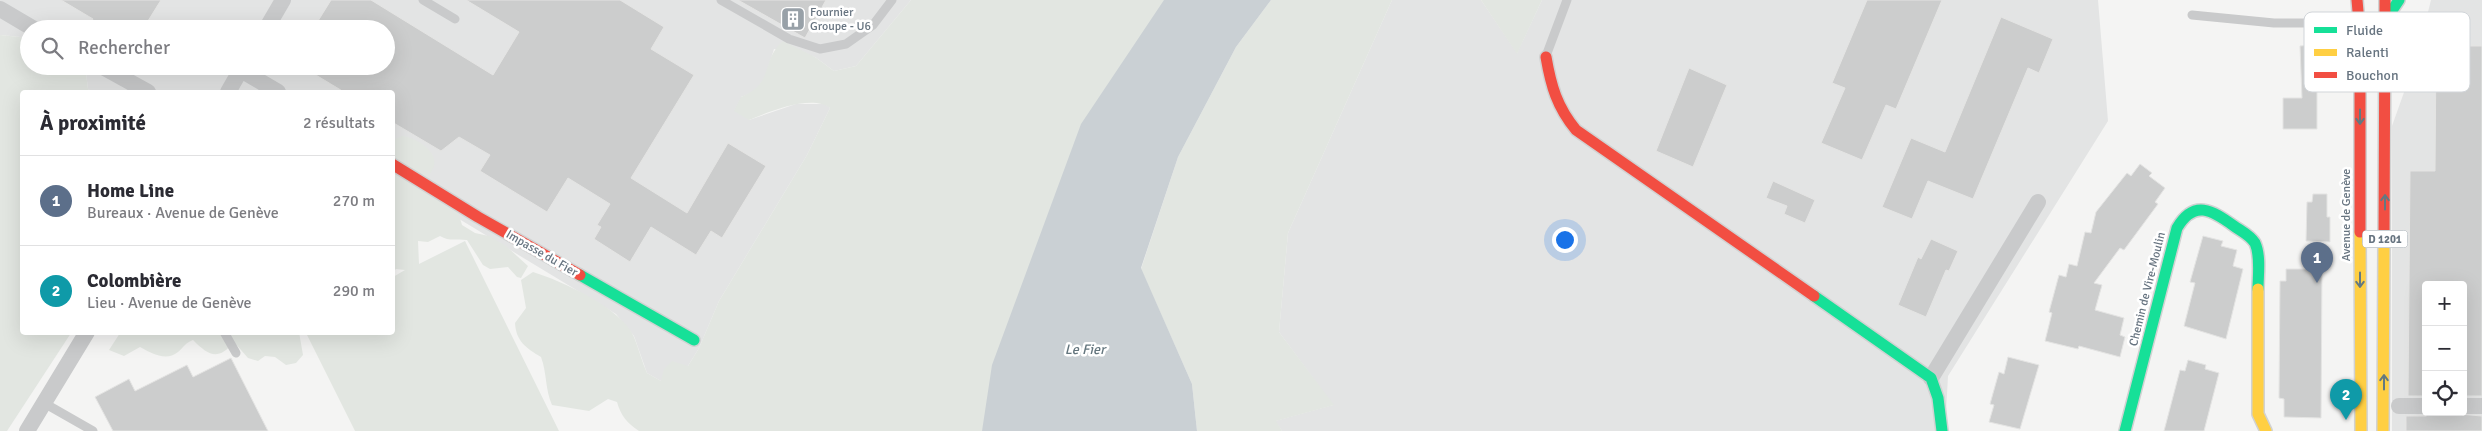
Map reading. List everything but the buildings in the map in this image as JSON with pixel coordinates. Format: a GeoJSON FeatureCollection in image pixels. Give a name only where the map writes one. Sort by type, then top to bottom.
{"type":"FeatureCollection","features":[{"type":"Feature","properties":{"kind":"main road"},"geometry":{"type":"LineString","coordinates":[[2391,12],[2399,0]]}},
{"type":"Feature","properties":{"kind":"main road"},"geometry":{"type":"LineString","coordinates":[[1546,57],[1553,98],[1564,116],[1576,130],[1931,378],[1938,398],[1942,431]]}},
{"type":"Feature","properties":{"kind":"main road","name":"Avenue de Genève"},"geometry":{"type":"LineString","coordinates":[[2360,92],[2361,431]]}},
{"type":"Feature","properties":{"kind":"main road","name":"D 1201"},"geometry":{"type":"LineString","coordinates":[[2383,431],[2385,92]]}},
{"type":"Feature","properties":{"kind":"main road","name":"Impasse du Fier"},"geometry":{"type":"LineString","coordinates":[[395,166],[478,217],[694,340]]}},
{"type":"Feature","properties":{"kind":"main road","name":"Chemin de Vire-Moulin"},"geometry":{"type":"LineString","coordinates":[[2126,431],[2177,228],[2190,212],[2204,209],[2211,210],[2249,236],[2256,246],[2258,258],[2258,414],[2266,431]]}},
{"type":"Feature","properties":{"kind":"street"},"geometry":{"type":"LineString","coordinates":[[271,20],[283,0]]}},
{"type":"Feature","properties":{"kind":"street"},"geometry":{"type":"LineString","coordinates":[[0,10],[20,21]]}},
{"type":"Feature","properties":{"kind":"street"},"geometry":{"type":"LineString","coordinates":[[117,75],[144,90]]}},
{"type":"Feature","properties":{"kind":"street"},"geometry":{"type":"LineString","coordinates":[[229,90],[238,75]]}},
{"type":"Feature","properties":{"kind":"street"},"geometry":{"type":"LineString","coordinates":[[252,75],[275,90]]}},
{"type":"Feature","properties":{"kind":"street"},"geometry":{"type":"LineString","coordinates":[[1931,378],[2038,202]]}},
{"type":"Feature","properties":{"kind":"street"},"geometry":{"type":"LineString","coordinates":[[27,431],[85,335]]}},
{"type":"Feature","properties":{"kind":"street"},"geometry":{"type":"LineString","coordinates":[[2399,406],[2422,406]]}},
{"type":"Feature","properties":{"kind":"street"},"geometry":{"type":"LineString","coordinates":[[2467,406],[2482,406]]}},
{"type":"Feature","properties":{"kind":"lane"},"geometry":{"type":"LineString","coordinates":[[423,0],[455,19]]}},
{"type":"Feature","properties":{"kind":"lane"},"geometry":{"type":"LineString","coordinates":[[721,0],[789,39],[820,49],[846,44],[873,25],[892,0]]}},
{"type":"Feature","properties":{"kind":"lane"},"geometry":{"type":"LineString","coordinates":[[1546,57],[1567,0]]}},
{"type":"Feature","properties":{"kind":"lane"},"geometry":{"type":"LineString","coordinates":[[2192,15],[2274,23],[2304,23]]}},
{"type":"Feature","properties":{"kind":"lane"},"geometry":{"type":"LineString","coordinates":[[226,335],[236,353]]}},
{"type":"Feature","properties":{"kind":"lane"},"geometry":{"type":"LineString","coordinates":[[44,403],[93,431]]}},
{"type":"Feature","properties":{"kind":"shaded area"},"geometry":{"type":"Polygon","coordinates":[[[0,0],[911,0],[856,66],[834,71],[815,57],[774,49],[764,81],[754,92],[741,97],[749,120],[796,104],[825,104],[830,108],[807,155],[719,301],[699,348],[688,366],[661,381],[647,373],[634,336],[616,314],[395,180],[395,90],[88,89],[86,75],[395,75],[395,20],[20,20],[20,37],[0,35],[0,0]]]}},
{"type":"Feature","properties":{"kind":"shaded area"},"geometry":{"type":"Polygon","coordinates":[[[911,0],[1173,0],[982,431],[639,431],[625,419],[617,402],[608,399],[589,411],[552,405],[541,357],[523,343],[517,335],[515,323],[526,308],[521,280],[533,272],[575,289],[604,306],[627,326],[634,337],[647,373],[661,381],[664,369],[672,361],[688,366],[699,348],[719,301],[807,155],[830,108],[822,104],[801,104],[778,109],[749,120],[734,111],[741,97],[759,85],[764,78],[772,56],[783,41],[815,57],[834,71],[856,66],[911,0]]]}},
{"type":"Feature","properties":{"kind":"shaded area"},"geometry":{"type":"Polygon","coordinates":[[[1271,0],[1392,0],[1288,233],[1279,332],[1334,405],[1276,421],[1282,431],[1197,431],[1192,384],[1141,269],[1178,157],[1236,47],[1271,0]]]}},
{"type":"Feature","properties":{"kind":"shaded area"},"geometry":{"type":"Polygon","coordinates":[[[1392,0],[1481,0],[1517,53],[1542,0],[2098,0],[2108,121],[1948,376],[1945,431],[1282,431],[1275,421],[1333,405],[1279,332],[1288,233],[1392,0]]]}},
{"type":"Feature","properties":{"kind":"shaded area"},"geometry":{"type":"Polygon","coordinates":[[[1481,0],[1542,0],[1517,54],[1481,0]]]}},
{"type":"Feature","properties":{"kind":"shaded area"},"geometry":{"type":"Polygon","coordinates":[[[2431,0],[2482,0],[2482,431],[2392,431],[2392,126],[2404,92],[2470,92],[2470,12],[2428,12],[2431,0]]]}},
{"type":"Feature","properties":{"kind":"shaded area"},"geometry":{"type":"Polygon","coordinates":[[[0,35],[20,37],[20,75],[86,75],[90,90],[20,90],[20,335],[70,335],[7,431],[0,431],[0,35]]]}},
{"type":"Feature","properties":{"kind":"shaded area"},"geometry":{"type":"Polygon","coordinates":[[[402,136],[407,137],[424,145],[429,150],[434,160],[434,166],[428,177],[458,212],[462,225],[475,233],[489,236],[506,246],[528,266],[521,278],[517,277],[508,267],[490,269],[483,265],[467,240],[450,239],[440,236],[428,242],[418,241],[419,264],[465,241],[559,431],[355,431],[307,335],[395,335],[395,276],[405,270],[395,270],[395,139],[402,136]]]}},
{"type":"Feature","properties":{"kind":"shaded area"},"geometry":{"type":"Polygon","coordinates":[[[119,335],[300,335],[303,355],[296,363],[286,365],[275,357],[265,356],[258,361],[248,358],[234,342],[223,352],[214,354],[204,350],[193,340],[178,352],[169,356],[159,356],[140,347],[124,356],[109,350],[119,335]]]}},
{"type":"Feature","properties":{"kind":"water","name":"Le Fier"},"geometry":{"type":"Polygon","coordinates":[[[1164,0],[1271,0],[1236,47],[1178,157],[1141,268],[1192,384],[1197,431],[982,431],[992,365],[1081,124],[1164,0]]]}},
{"type":"Feature","properties":{"kind":"traffic: fast"},"geometry":{"type":"LineString","coordinates":[[2391,12],[2399,0]]}},
{"type":"Feature","properties":{"kind":"traffic: fast"},"geometry":{"type":"LineString","coordinates":[[2125,431],[2177,228],[2183,219],[2190,213],[2204,210],[2218,215],[2251,238],[2255,243],[2258,254],[2258,289]]}},
{"type":"Feature","properties":{"kind":"traffic: fast"},"geometry":{"type":"LineString","coordinates":[[580,275],[694,340]]}},
{"type":"Feature","properties":{"kind":"traffic: fast"},"geometry":{"type":"LineString","coordinates":[[1814,296],[1931,378],[1938,398],[1942,431]]}},
{"type":"Feature","properties":{"kind":"traffic: slow"},"geometry":{"type":"LineString","coordinates":[[2360,232],[2361,431]]}},
{"type":"Feature","properties":{"kind":"traffic: slow"},"geometry":{"type":"LineString","coordinates":[[2383,431],[2384,239]]}},
{"type":"Feature","properties":{"kind":"traffic: slow"},"geometry":{"type":"LineString","coordinates":[[2258,289],[2258,414],[2266,431]]}},
{"type":"Feature","properties":{"kind":"traffic: jam"},"geometry":{"type":"LineString","coordinates":[[2357,0],[2358,12]]}},
{"type":"Feature","properties":{"kind":"traffic: jam"},"geometry":{"type":"LineString","coordinates":[[2385,0],[2385,12]]}},
{"type":"Feature","properties":{"kind":"traffic: jam"},"geometry":{"type":"LineString","coordinates":[[1546,57],[1559,104],[1576,130],[1814,296]]}},
{"type":"Feature","properties":{"kind":"traffic: jam"},"geometry":{"type":"LineString","coordinates":[[2360,92],[2360,232]]}},
{"type":"Feature","properties":{"kind":"traffic: jam"},"geometry":{"type":"LineString","coordinates":[[2384,239],[2385,92]]}},
{"type":"Feature","properties":{"kind":"traffic: jam"},"geometry":{"type":"LineString","coordinates":[[395,166],[478,217],[580,275]]}},
{"type":"Feature","properties":{"kind":"place","name":"Fournier Groupe - U6"},"geometry":{"type":"Point","coordinates":[793,19]}},
{"type":"Feature","properties":{"kind":"place","name":"Home Line"},"geometry":{"type":"Point","coordinates":[2317,283]}},
{"type":"Feature","properties":{"kind":"place","name":"Colombière"},"geometry":{"type":"Point","coordinates":[2346,420]}}]}
